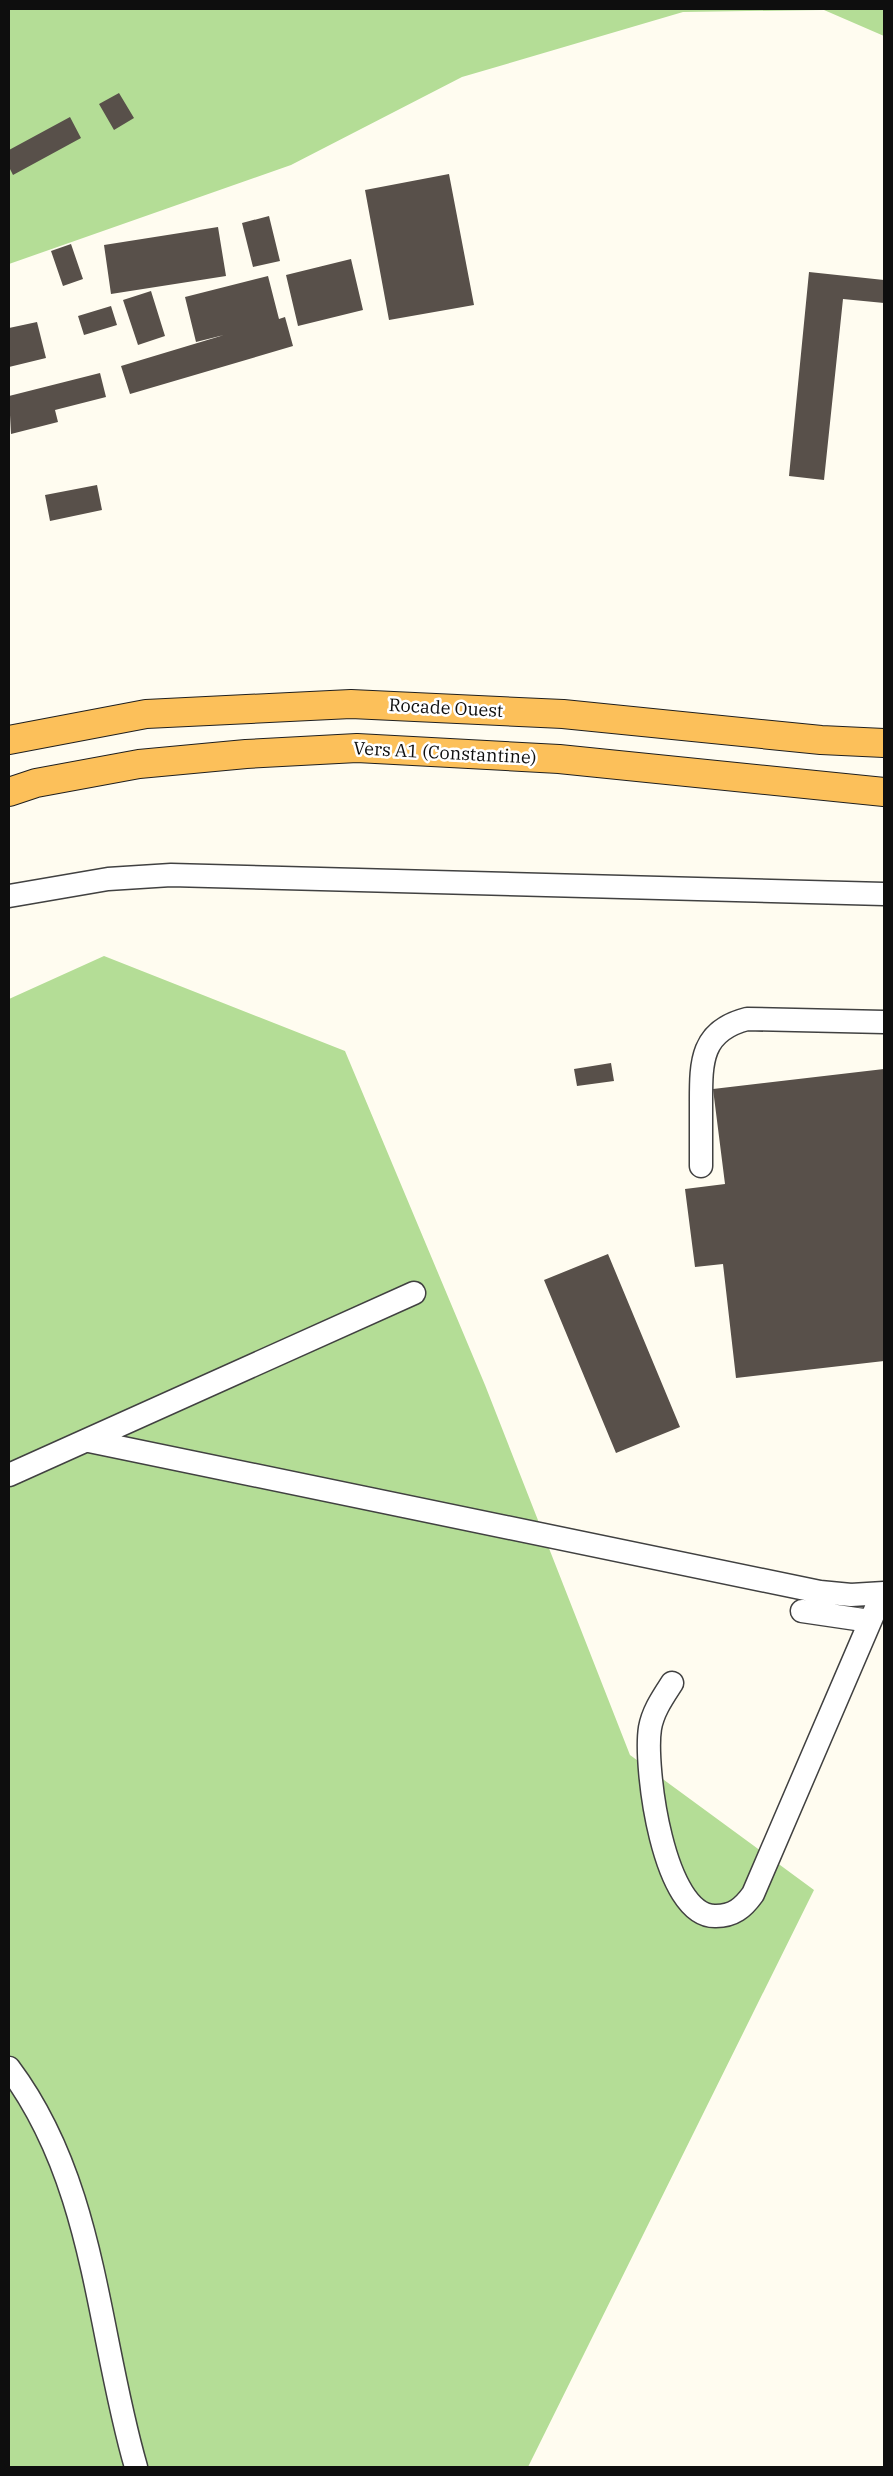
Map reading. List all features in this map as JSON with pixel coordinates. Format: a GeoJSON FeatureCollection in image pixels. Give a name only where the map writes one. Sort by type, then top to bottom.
{"type":"FeatureCollection","features":[{"type":"Feature","properties":{"kind":"highway","name":"Rocade Ouest"},"geometry":{"type":"LineString","coordinates":[[9,740],[146,714],[351,704],[563,714],[812,739],[884,743]]}},
{"type":"Feature","properties":{"kind":"highway","name":"Vers A1 (Constantine)"},"geometry":{"type":"LineString","coordinates":[[9,792],[36,783],[138,764],[246,754],[357,748],[559,759],[884,792]]}},
{"type":"Feature","properties":{"kind":"lane"},"geometry":{"type":"LineString","coordinates":[[9,896],[108,879],[171,875],[884,894]]}},
{"type":"Feature","properties":{"kind":"lane"},"geometry":{"type":"LineString","coordinates":[[701,1166],[702,1064],[710,1042],[720,1030],[733,1023],[747,1019],[884,1022]]}},
{"type":"Feature","properties":{"kind":"lane"},"geometry":{"type":"LineString","coordinates":[[9,1475],[89,1441],[288,1348],[414,1293]]}},
{"type":"Feature","properties":{"kind":"lane"},"geometry":{"type":"LineString","coordinates":[[89,1441],[820,1592],[851,1595],[883,1593],[753,1894],[736,1912],[724,1916],[700,1913],[685,1896],[673,1876],[659,1832],[648,1745],[650,1725],[659,1703],[672,1683]]}},
{"type":"Feature","properties":{"kind":"lane"},"geometry":{"type":"LineString","coordinates":[[802,1612],[870,1621]]}},
{"type":"Feature","properties":{"kind":"lane"},"geometry":{"type":"LineString","coordinates":[[9,2068],[41,2121],[63,2168],[87,2238],[136,2467]]}},
{"type":"Feature","properties":{"kind":"green space"},"geometry":{"type":"Polygon","coordinates":[[[9,9],[884,9],[884,36],[824,10],[683,12],[462,77],[291,165],[9,264],[9,9]]]}},
{"type":"Feature","properties":{"kind":"green space"},"geometry":{"type":"Polygon","coordinates":[[[104,956],[345,1051],[485,1385],[630,1755],[814,1890],[528,2467],[9,2467],[9,999],[104,956]]]}},
{"type":"Feature","properties":{"kind":"building"},"geometry":{"type":"Polygon","coordinates":[[[119,93],[134,118],[114,130],[99,104],[119,93]]]}},
{"type":"Feature","properties":{"kind":"building"},"geometry":{"type":"Polygon","coordinates":[[[70,117],[81,138],[13,175],[9,167],[9,150],[70,117]]]}},
{"type":"Feature","properties":{"kind":"building"},"geometry":{"type":"Polygon","coordinates":[[[449,174],[474,305],[389,320],[365,190],[449,174]]]}},
{"type":"Feature","properties":{"kind":"building"},"geometry":{"type":"Polygon","coordinates":[[[269,216],[280,261],[253,267],[242,223],[269,216]]]}},
{"type":"Feature","properties":{"kind":"building"},"geometry":{"type":"Polygon","coordinates":[[[218,227],[226,276],[111,294],[104,245],[218,227]]]}},
{"type":"Feature","properties":{"kind":"building"},"geometry":{"type":"Polygon","coordinates":[[[71,244],[83,279],[63,286],[51,251],[71,244]]]}},
{"type":"Feature","properties":{"kind":"building"},"geometry":{"type":"Polygon","coordinates":[[[351,259],[363,310],[298,326],[286,275],[351,259]]]}},
{"type":"Feature","properties":{"kind":"building"},"geometry":{"type":"Polygon","coordinates":[[[809,272],[884,280],[884,303],[843,299],[824,480],[789,476],[809,272]]]}},
{"type":"Feature","properties":{"kind":"building"},"geometry":{"type":"Polygon","coordinates":[[[268,276],[279,319],[285,317],[293,346],[130,394],[121,366],[224,335],[196,342],[185,297],[268,276]]]}},
{"type":"Feature","properties":{"kind":"building"},"geometry":{"type":"Polygon","coordinates":[[[151,291],[165,336],[138,345],[123,300],[151,291]]]}},
{"type":"Feature","properties":{"kind":"building"},"geometry":{"type":"Polygon","coordinates":[[[111,306],[117,325],[84,335],[78,316],[111,306]]]}},
{"type":"Feature","properties":{"kind":"building"},"geometry":{"type":"Polygon","coordinates":[[[37,322],[46,358],[9,367],[9,328],[37,322]]]}},
{"type":"Feature","properties":{"kind":"building"},"geometry":{"type":"Polygon","coordinates":[[[100,373],[106,397],[55,410],[58,422],[11,434],[9,396],[100,373]]]}},
{"type":"Feature","properties":{"kind":"building"},"geometry":{"type":"Polygon","coordinates":[[[97,485],[102,510],[50,521],[45,495],[97,485]]]}},
{"type":"Feature","properties":{"kind":"building"},"geometry":{"type":"Polygon","coordinates":[[[611,1063],[614,1081],[577,1086],[574,1069],[611,1063]]]}},
{"type":"Feature","properties":{"kind":"building"},"geometry":{"type":"Polygon","coordinates":[[[884,1069],[884,1361],[736,1378],[723,1264],[695,1267],[685,1189],[725,1184],[713,1089],[884,1069]]]}},
{"type":"Feature","properties":{"kind":"building"},"geometry":{"type":"Polygon","coordinates":[[[608,1254],[680,1427],[616,1453],[544,1280],[608,1254]]]}}]}
